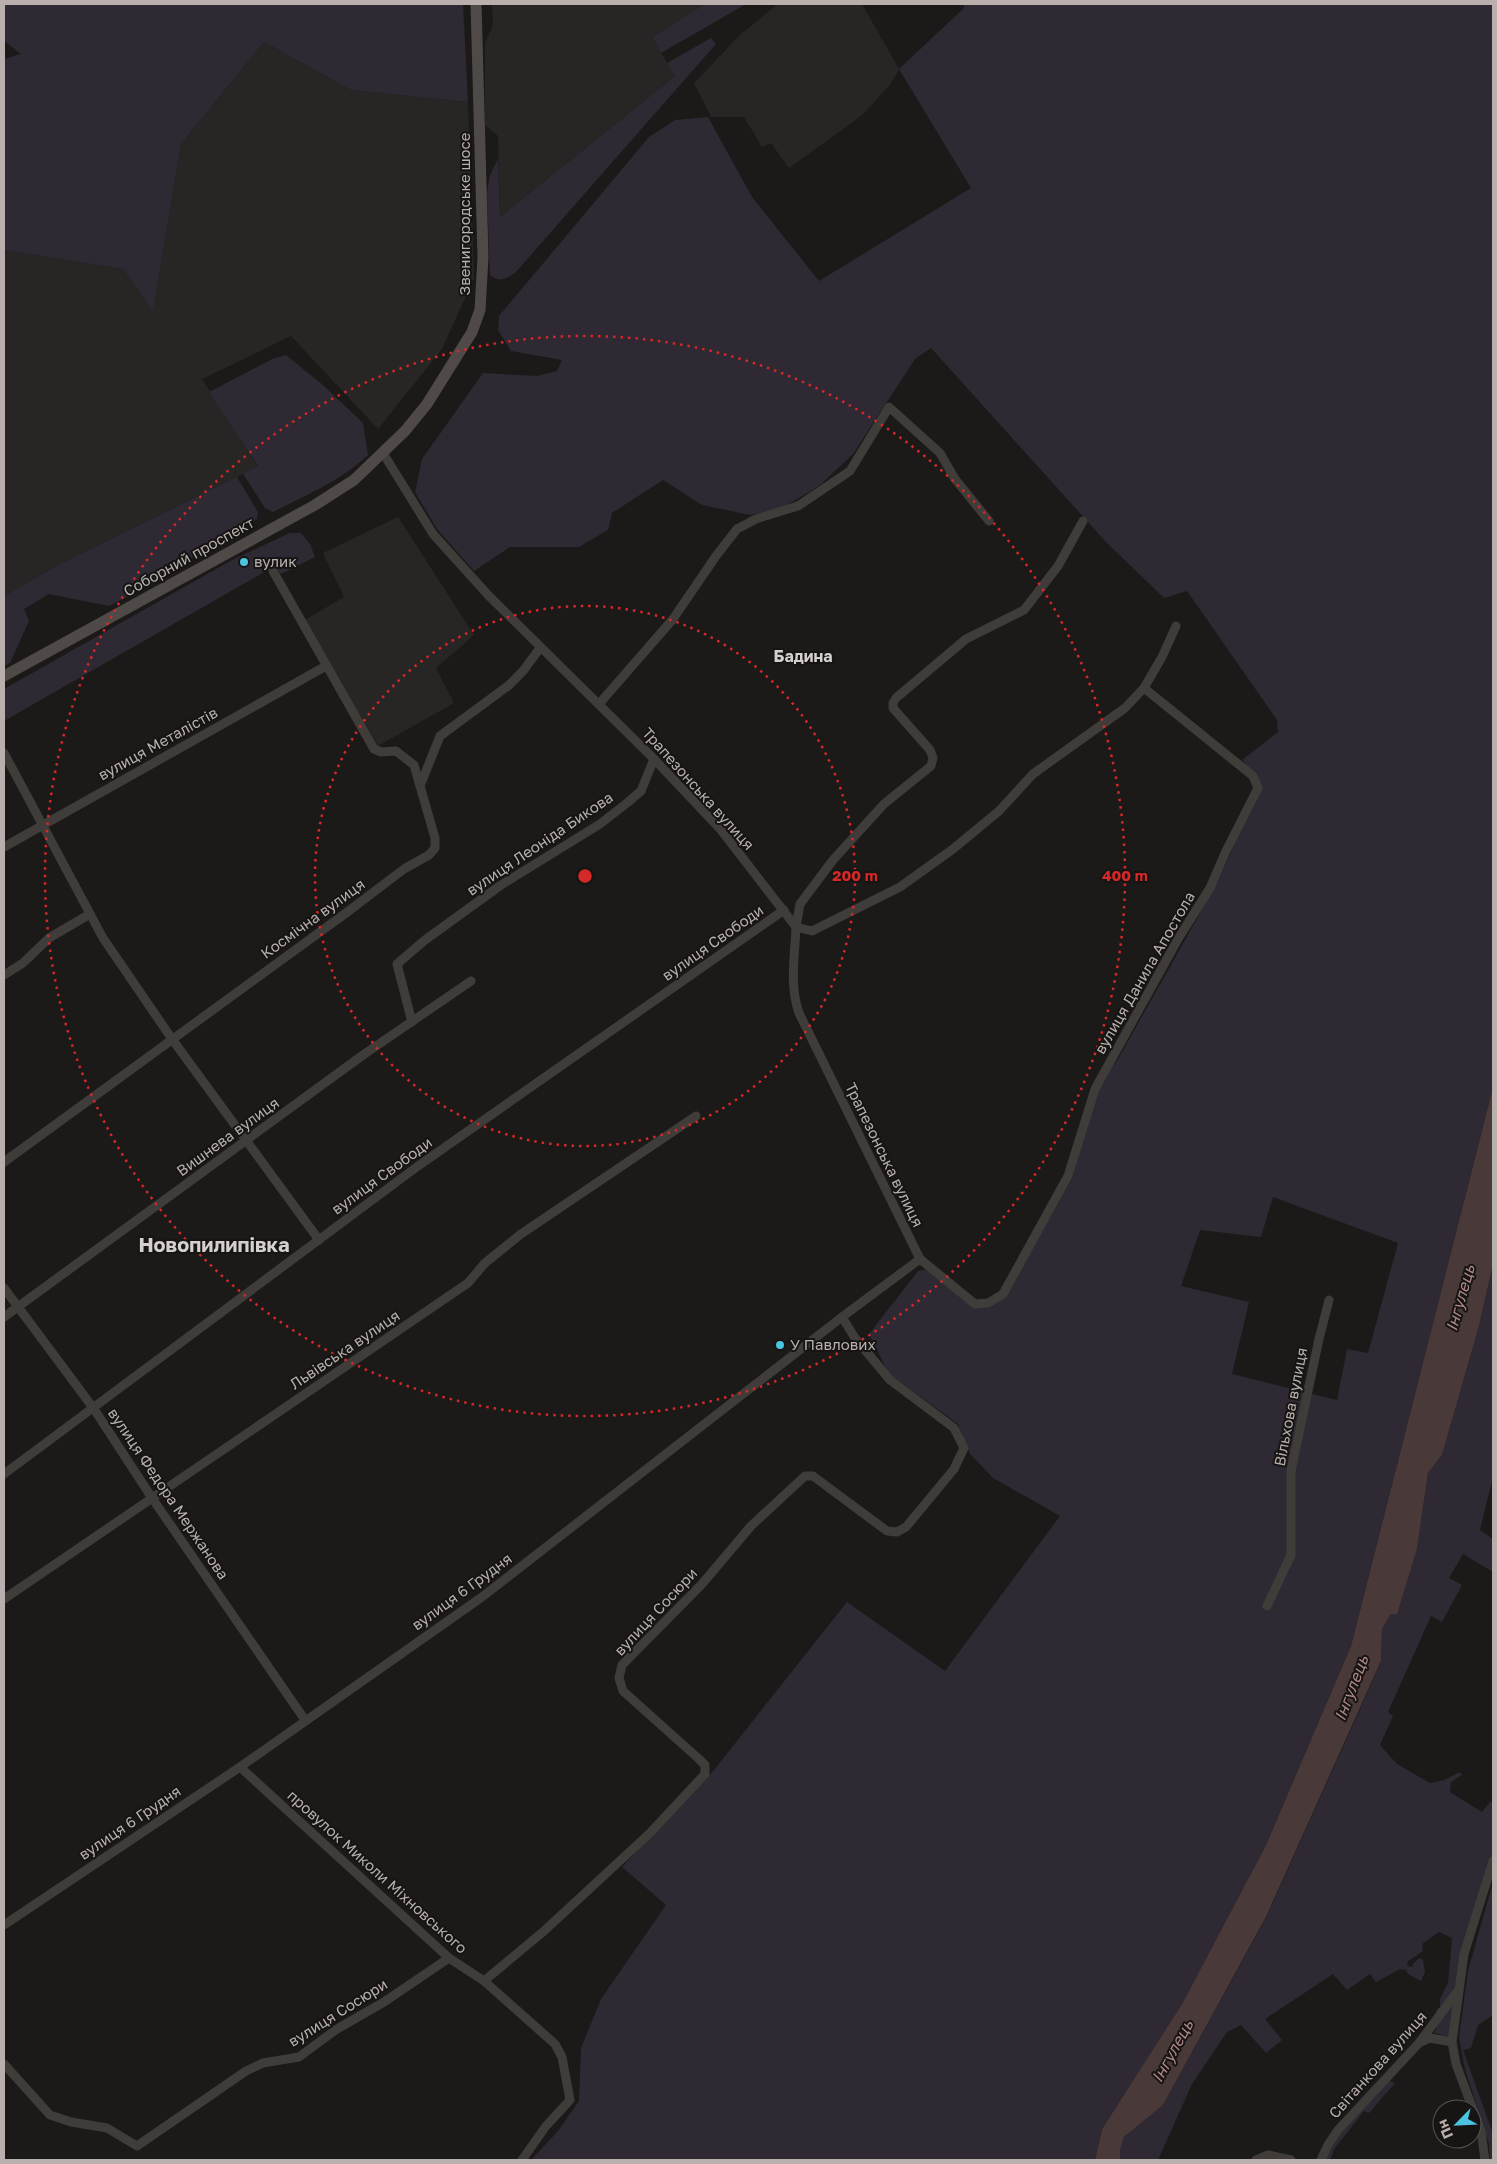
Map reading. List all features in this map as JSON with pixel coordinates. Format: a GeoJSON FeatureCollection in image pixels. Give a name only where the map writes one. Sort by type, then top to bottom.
{"type":"FeatureCollection","features":[{"type":"Feature","properties":{"kind":"main road","name":"Звенигородське шосе"},"geometry":{"type":"LineString","coordinates":[[383,454],[427,404],[472,332],[480,310],[483,257],[476,4]]}},
{"type":"Feature","properties":{"kind":"main road","name":"Соборний проспект"},"geometry":{"type":"LineString","coordinates":[[4,676],[314,505],[354,480],[383,454]]}},
{"type":"Feature","properties":{"kind":"street"},"geometry":{"type":"LineString","coordinates":[[599,704],[674,619],[716,556],[737,530],[756,519],[798,506],[850,471],[890,407],[940,454],[955,479],[989,521]]}},
{"type":"Feature","properties":{"kind":"street","name":"Трапезонська вулиця"},"geometry":{"type":"LineString","coordinates":[[383,454],[433,534],[488,596],[654,759],[721,830],[784,910],[796,927],[793,984],[794,998],[799,1013],[920,1259],[975,1304],[988,1304]]}},
{"type":"Feature","properties":{"kind":"street"},"geometry":{"type":"LineString","coordinates":[[1083,521],[1058,566],[1024,610],[966,639],[896,698],[893,703],[894,708],[930,750],[933,758],[931,766],[884,804],[832,860],[800,904],[796,927],[812,931],[900,887],[953,849],[998,811],[1033,774],[1125,708],[1144,688],[1162,657],[1176,626]]}},
{"type":"Feature","properties":{"kind":"street"},"geometry":{"type":"LineString","coordinates":[[273,571],[326,666]]}},
{"type":"Feature","properties":{"kind":"street"},"geometry":{"type":"LineString","coordinates":[[420,786],[440,736],[508,686],[523,671],[540,648]]}},
{"type":"Feature","properties":{"kind":"street","name":"Космічна вулиця"},"geometry":{"type":"LineString","coordinates":[[4,1162],[404,869],[429,855],[435,848],[436,838],[414,765],[396,751],[381,752],[374,749],[326,666]]}},
{"type":"Feature","properties":{"kind":"street","name":"вулиця Металістів"},"geometry":{"type":"LineString","coordinates":[[4,847],[326,666]]}},
{"type":"Feature","properties":{"kind":"street","name":"вулиця Данила Апостола"},"geometry":{"type":"LineString","coordinates":[[988,1304],[1004,1294],[1068,1176],[1095,1089],[1178,939],[1210,888],[1226,851],[1258,788],[1253,776],[1144,688]]}},
{"type":"Feature","properties":{"kind":"street"},"geometry":{"type":"LineString","coordinates":[[4,753],[103,938],[172,1039],[319,1240]]}},
{"type":"Feature","properties":{"kind":"street","name":"вулиця Леоніда Бикова"},"geometry":{"type":"LineString","coordinates":[[412,1022],[397,964],[426,940],[501,885],[607,819],[640,791],[654,759]]}},
{"type":"Feature","properties":{"kind":"street","name":"вулиця Свободи"},"geometry":{"type":"LineString","coordinates":[[4,1474],[94,1409],[418,1166],[784,910]]}},
{"type":"Feature","properties":{"kind":"street"},"geometry":{"type":"LineString","coordinates":[[4,975],[23,963],[49,938],[90,914]]}},
{"type":"Feature","properties":{"kind":"street","name":"Вишнева вулиця"},"geometry":{"type":"LineString","coordinates":[[4,1317],[136,1219],[247,1141],[363,1054],[471,981]]}},
{"type":"Feature","properties":{"kind":"street","name":"Львівська вулиця"},"geometry":{"type":"LineString","coordinates":[[4,1599],[468,1283],[484,1263],[521,1234],[696,1116]]}},
{"type":"Feature","properties":{"kind":"street","name":"вулиця 6 Грудня"},"geometry":{"type":"LineString","coordinates":[[4,1925],[240,1767],[482,1597],[842,1317],[920,1259]]}},
{"type":"Feature","properties":{"kind":"street","name":"вулиця Федора Мержанова"},"geometry":{"type":"LineString","coordinates":[[4,1288],[94,1409],[152,1498],[305,1720]]}},
{"type":"Feature","properties":{"kind":"street","name":"Вільхова вулиця"},"geometry":{"type":"LineString","coordinates":[[1268,1606],[1291,1555],[1291,1471],[1329,1300]]}},
{"type":"Feature","properties":{"kind":"street","name":"вулиця Сосюри"},"geometry":{"type":"LineString","coordinates":[[484,1981],[544,1931],[650,1833],[705,1774],[705,1766],[699,1758],[623,1690],[619,1678],[622,1664],[702,1584],[751,1526],[805,1476],[813,1476],[887,1531],[897,1532],[906,1526],[954,1469],[964,1448],[954,1428],[890,1380],[855,1338],[842,1317]]}},
{"type":"Feature","properties":{"kind":"street","name":"провулок Миколи Міхновського"},"geometry":{"type":"LineString","coordinates":[[240,1767],[449,1958],[484,1981],[555,2044],[562,2057],[570,2100],[546,2126],[522,2160]]}},
{"type":"Feature","properties":{"kind":"street"},"geometry":{"type":"LineString","coordinates":[[1485,2160],[1481,2131],[1456,2064],[1452,2042],[1464,1954],[1493,1861]]}},
{"type":"Feature","properties":{"kind":"street","name":"вулиця Сосюри"},"geometry":{"type":"LineString","coordinates":[[4,2064],[50,2116],[71,2122],[107,2128],[137,2146],[246,2071],[263,2063],[299,2057],[338,2029],[384,2002],[449,1958]]}},
{"type":"Feature","properties":{"kind":"street","name":"Світанкова вулиця"},"geometry":{"type":"LineString","coordinates":[[1322,2160],[1328,2145],[1349,2117],[1419,2043],[1458,1989]]}},
{"type":"Feature","properties":{"kind":"street"},"geometry":{"type":"LineString","coordinates":[[1419,2043],[1430,2038],[1452,2042]]}},
{"type":"Feature","properties":{"kind":"street"},"geometry":{"type":"LineString","coordinates":[[1256,2160],[1268,2155],[1291,2160]]}},
{"type":"Feature","properties":{"kind":"shaded area"},"geometry":{"type":"Polygon","coordinates":[[[4,4],[463,4],[468,102],[351,90],[264,42],[181,144],[153,311],[123,269],[4,250],[4,59],[21,54],[4,41],[4,4]]]}},
{"type":"Feature","properties":{"kind":"shaded area"},"geometry":{"type":"Polygon","coordinates":[[[492,4],[705,4],[652,37],[675,76],[500,217],[498,136],[485,125],[485,43],[493,25],[492,4]]]}},
{"type":"Feature","properties":{"kind":"shaded area"},"geometry":{"type":"Polygon","coordinates":[[[705,4],[746,4],[661,53],[652,37],[705,4]]]}},
{"type":"Feature","properties":{"kind":"shaded area"},"geometry":{"type":"Polygon","coordinates":[[[778,4],[862,4],[899,69],[890,85],[861,116],[789,168],[771,143],[762,147],[744,117],[711,117],[694,83],[740,35],[778,4]]]}},
{"type":"Feature","properties":{"kind":"shaded area"},"geometry":{"type":"Polygon","coordinates":[[[963,4],[1493,4],[1493,1087],[1351,1646],[1266,1845],[1182,2004],[1102,2129],[1095,2160],[531,2160],[558,2131],[579,2101],[581,2048],[601,1999],[666,1905],[622,1867],[714,1770],[847,1602],[945,1671],[1060,1516],[993,1478],[970,1454],[958,1424],[889,1374],[869,1334],[918,1271],[928,1269],[973,1306],[987,1308],[1005,1297],[1072,1179],[1097,1090],[1118,1059],[1217,883],[1260,788],[1255,775],[1242,760],[1278,732],[1277,720],[1187,591],[1164,598],[1106,542],[931,348],[915,359],[853,454],[819,486],[782,508],[750,515],[702,505],[663,480],[612,513],[608,530],[579,547],[510,547],[474,571],[437,529],[415,492],[422,459],[483,373],[537,376],[557,371],[562,360],[511,351],[498,330],[499,316],[649,137],[675,120],[708,117],[752,197],[819,281],[971,188],[899,69],[964,8],[963,4]],[[1273,1197],[1261,1237],[1200,1230],[1181,1286],[1249,1302],[1232,1374],[1337,1400],[1347,1349],[1368,1353],[1398,1243],[1273,1197]]]}},
{"type":"Feature","properties":{"kind":"shaded area"},"geometry":{"type":"Polygon","coordinates":[[[711,38],[716,44],[515,273],[502,279],[497,279],[490,275],[487,193],[490,175],[498,159],[500,217],[675,76],[667,63],[711,38]]]}},
{"type":"Feature","properties":{"kind":"shaded area"},"geometry":{"type":"Polygon","coordinates":[[[264,42],[351,90],[468,102],[474,278],[442,349],[378,429],[291,336],[202,379],[258,467],[56,566],[4,596],[4,250],[123,269],[153,310],[181,144],[264,42]]]}},
{"type":"Feature","properties":{"kind":"shaded area"},"geometry":{"type":"Polygon","coordinates":[[[286,355],[323,385],[363,423],[368,455],[335,480],[273,512],[265,508],[243,474],[258,466],[209,392],[272,359],[286,355]]]}},
{"type":"Feature","properties":{"kind":"shaded area"},"geometry":{"type":"Polygon","coordinates":[[[237,477],[258,512],[257,519],[179,566],[160,580],[109,606],[49,594],[24,609],[29,621],[10,663],[4,666],[4,596],[56,566],[237,477]]]}},
{"type":"Feature","properties":{"kind":"shaded area"},"geometry":{"type":"Polygon","coordinates":[[[398,517],[474,635],[436,668],[454,703],[378,746],[305,620],[344,597],[323,553],[398,517]]]}},
{"type":"Feature","properties":{"kind":"shaded area"},"geometry":{"type":"Polygon","coordinates":[[[290,533],[301,533],[310,544],[315,557],[281,574],[275,566],[4,721],[4,689],[232,560],[290,533]]]}},
{"type":"Feature","properties":{"kind":"shaded area"},"geometry":{"type":"Polygon","coordinates":[[[1493,1264],[1493,1477],[1480,1530],[1493,1539],[1493,1572],[1463,1554],[1449,1578],[1462,1585],[1442,1622],[1431,1616],[1388,1712],[1393,1716],[1380,1745],[1397,1764],[1430,1783],[1444,1780],[1460,1772],[1462,1775],[1451,1782],[1450,1792],[1482,1812],[1490,1802],[1493,1802],[1493,1854],[1482,1886],[1450,2037],[1434,2033],[1440,2020],[1436,2010],[1440,2007],[1440,1999],[1448,1983],[1452,1938],[1439,1932],[1422,1944],[1423,1951],[1407,1962],[1408,1966],[1412,1967],[1419,1958],[1423,1960],[1425,1972],[1421,1981],[1408,1974],[1406,1970],[1400,1969],[1376,1982],[1370,1974],[1347,1990],[1333,1974],[1265,2019],[1282,2040],[1266,2053],[1241,2025],[1227,2032],[1192,2084],[1158,2160],[1120,2160],[1120,2150],[1124,2137],[1163,2105],[1266,1918],[1381,1661],[1382,1629],[1391,1614],[1397,1613],[1417,1549],[1428,1473],[1442,1455],[1479,1326],[1493,1264]]]}},
{"type":"Feature","properties":{"kind":"shaded area"},"geometry":{"type":"Polygon","coordinates":[[[1493,1882],[1493,2015],[1478,2025],[1471,2048],[1463,2050],[1480,2099],[1475,2099],[1465,2069],[1459,2037],[1468,1971],[1493,1882]]]}},
{"type":"Feature","properties":{"kind":"shaded area"},"geometry":{"type":"Polygon","coordinates":[[[1389,2081],[1395,2083],[1369,2113],[1364,2111],[1335,2148],[1330,2160],[1326,2160],[1345,2128],[1389,2081]]]}},
{"type":"Feature","properties":{"kind":"shaded area"},"geometry":{"type":"Polygon","coordinates":[[[1482,2103],[1493,2134],[1493,2160],[1490,2160],[1489,2144],[1482,2122],[1482,2103]]]}},
{"type":"Feature","properties":{"kind":"water","name":"Інгулець"},"geometry":{"type":"Polygon","coordinates":[[[1493,1087],[1493,1264],[1479,1326],[1442,1455],[1428,1473],[1417,1549],[1397,1614],[1391,1614],[1382,1629],[1381,1661],[1266,1917],[1163,2105],[1124,2137],[1120,2150],[1120,2160],[1095,2160],[1102,2129],[1182,2004],[1266,1845],[1351,1646],[1493,1087]]]}},
{"type":"Feature","properties":{"kind":"place","name":"вулик"},"geometry":{"type":"Point","coordinates":[244,562]}},
{"type":"Feature","properties":{"kind":"place","name":"У Павлових"},"geometry":{"type":"Point","coordinates":[780,1345]}},
{"type":"Feature","properties":{"kind":"district","name":"Бадина"},"geometry":{"type":"Point","coordinates":[803,656]}},
{"type":"Feature","properties":{"kind":"district","name":"Новопилипівка"},"geometry":{"type":"Point","coordinates":[214,1245]}}]}
